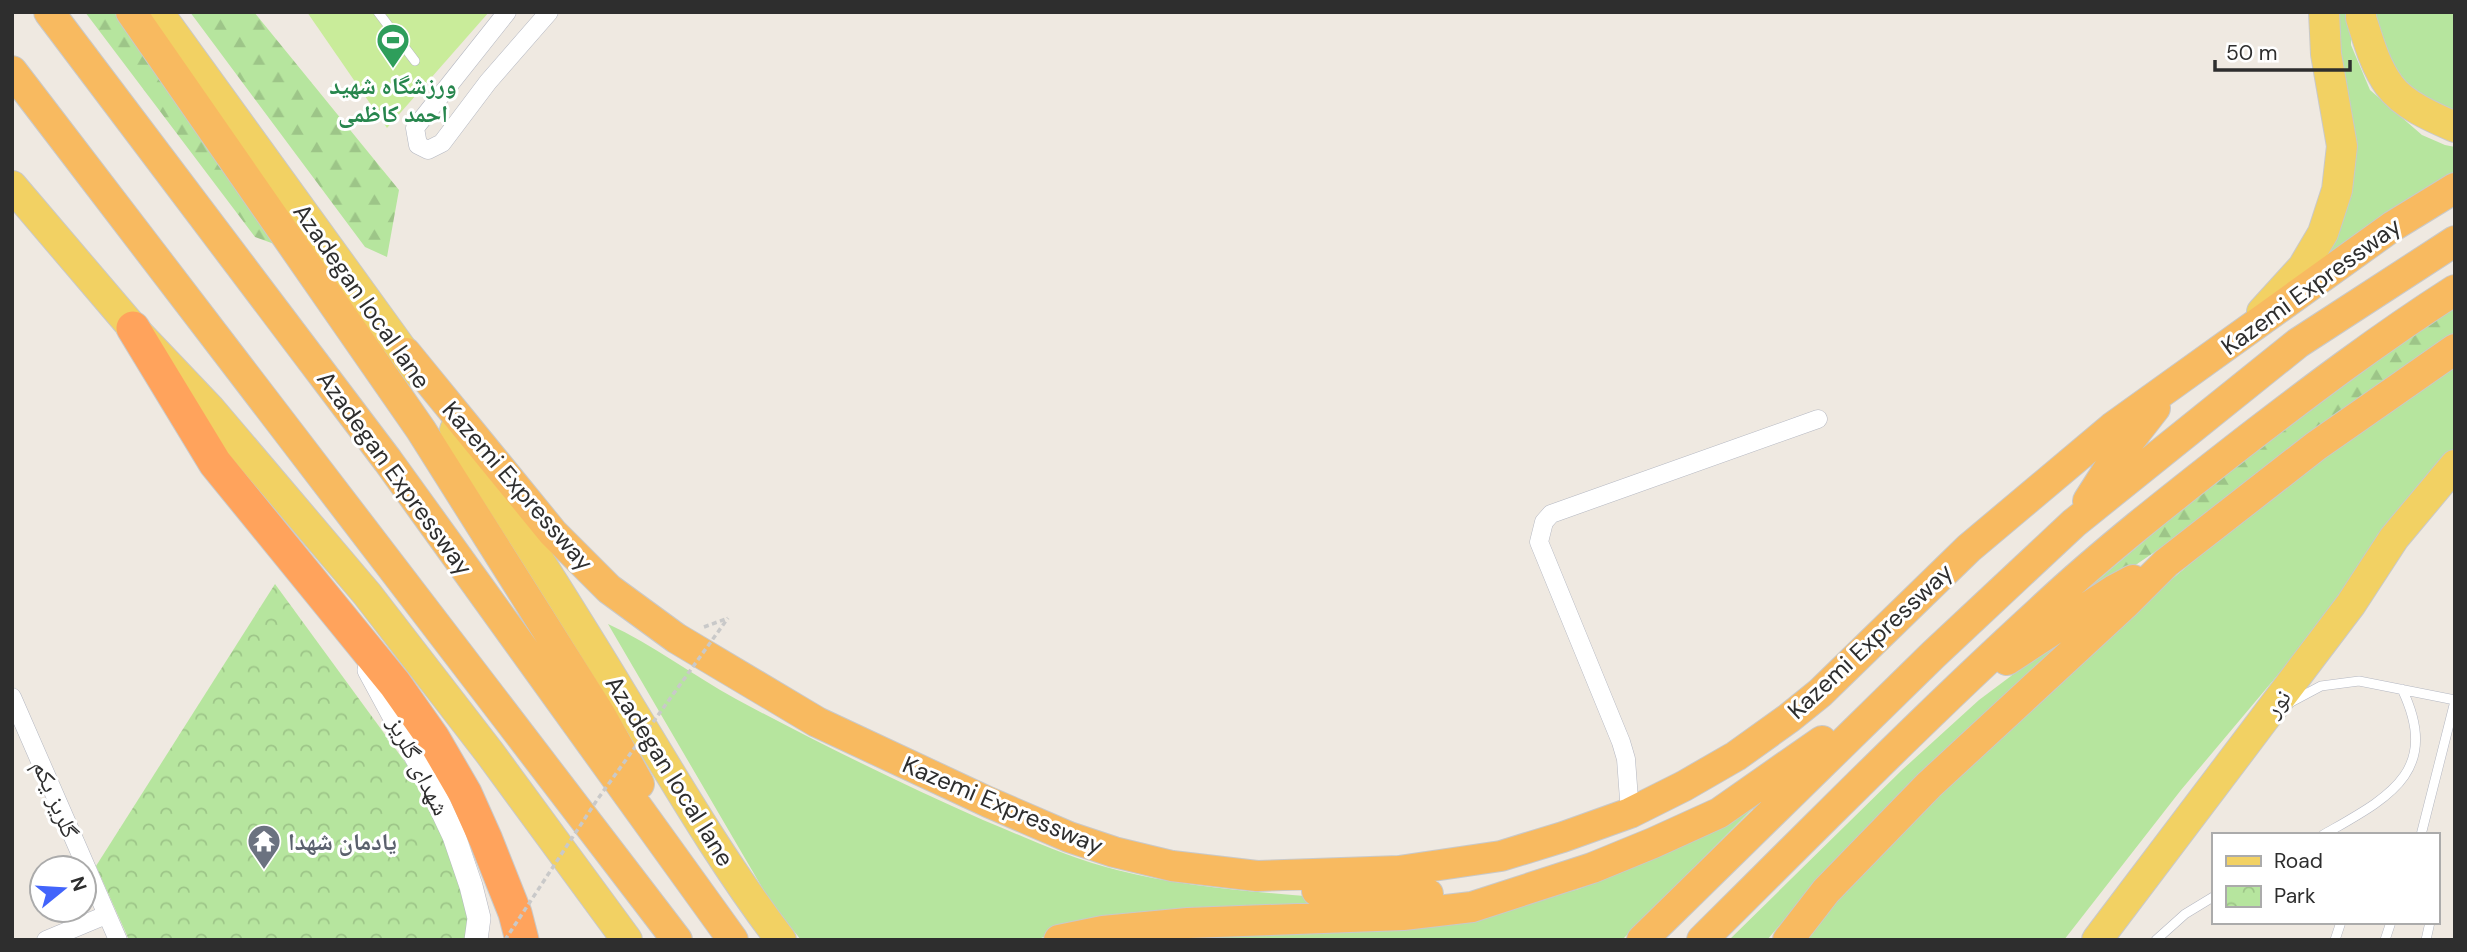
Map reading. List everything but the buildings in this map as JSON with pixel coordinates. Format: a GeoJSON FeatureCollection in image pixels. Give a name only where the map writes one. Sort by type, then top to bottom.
{"type":"FeatureCollection","features":[{"type":"Feature","properties":{"kind":"highway","name":"Azadegan Expressway"},"geometry":{"type":"LineString","coordinates":[[49,12],[388,461],[733,940]]}},
{"type":"Feature","properties":{"kind":"highway"},"geometry":{"type":"LineString","coordinates":[[131,12],[421,430],[600,714],[704,901]]}},
{"type":"Feature","properties":{"kind":"highway"},"geometry":{"type":"LineString","coordinates":[[12,71],[677,940]]}},
{"type":"Feature","properties":{"kind":"highway","name":"Kazemi Expressway"},"geometry":{"type":"LineString","coordinates":[[406,353],[553,533],[609,589],[677,638],[817,722],[988,802],[1069,837],[1114,852],[1172,866],[1257,876],[1399,871],[1501,856],[1630,813],[1705,774],[1789,718],[1820,693],[1969,548],[2113,427],[2392,226],[2455,188]]}},
{"type":"Feature","properties":{"kind":"highway","name":"Kazemi Expressway"},"geometry":{"type":"LineString","coordinates":[[1642,940],[1933,655],[2074,523],[2298,343],[2455,241]]}},
{"type":"Feature","properties":{"kind":"highway"},"geometry":{"type":"LineString","coordinates":[[1702,940],[2041,609],[2174,496],[2325,379],[2455,290]]}},
{"type":"Feature","properties":{"kind":"highway"},"geometry":{"type":"LineString","coordinates":[[133,328],[215,463],[331,603],[395,684],[433,738],[458,782],[502,877],[522,940]]}},
{"type":"Feature","properties":{"kind":"highway"},"geometry":{"type":"LineString","coordinates":[[1788,940],[1826,891],[1929,785],[2166,563],[2316,446],[2455,349]]}},
{"type":"Feature","properties":{"kind":"highway"},"geometry":{"type":"LineString","coordinates":[[2074,523],[2113,462],[2175,383]]}},
{"type":"Feature","properties":{"kind":"highway"},"geometry":{"type":"LineString","coordinates":[[1950,695],[2114,590],[2166,563]]}},
{"type":"Feature","properties":{"kind":"highway"},"geometry":{"type":"LineString","coordinates":[[1059,940],[1103,931],[1188,923],[1444,911],[1472,907],[1544,884],[1592,868],[1718,813],[1817,745],[1933,655]]}},
{"type":"Feature","properties":{"kind":"highway"},"geometry":{"type":"LineString","coordinates":[[1257,876],[1317,891],[1401,895],[1544,884]]}},
{"type":"Feature","properties":{"kind":"main road","name":"Azadegan local lane"},"geometry":{"type":"LineString","coordinates":[[158,12],[406,353],[519,529],[688,803],[781,940]]}},
{"type":"Feature","properties":{"kind":"main road"},"geometry":{"type":"LineString","coordinates":[[2244,333],[2303,267],[2323,233],[2337,190],[2342,146],[2326,54],[2324,12]]}},
{"type":"Feature","properties":{"kind":"main road"},"geometry":{"type":"LineString","coordinates":[[2361,12],[2372,53],[2390,86],[2422,112],[2455,127]]}},
{"type":"Feature","properties":{"kind":"main road"},"geometry":{"type":"LineString","coordinates":[[12,186],[133,328],[210,409],[367,594],[489,752],[627,940]]}},
{"type":"Feature","properties":{"kind":"main road","name":"نور"},"geometry":{"type":"LineString","coordinates":[[2097,940],[2351,604],[2394,538],[2455,465]]}},
{"type":"Feature","properties":{"kind":"street"},"geometry":{"type":"LineString","coordinates":[[507,12],[415,128],[418,145],[428,150],[442,143],[488,82],[549,12]]}},
{"type":"Feature","properties":{"kind":"street"},"geometry":{"type":"LineString","coordinates":[[1630,813],[1626,759],[1621,742],[1539,541],[1544,522],[1552,514],[1818,419]]}},
{"type":"Feature","properties":{"kind":"street","name":"شهدای گلریز"},"geometry":{"type":"LineString","coordinates":[[331,603],[416,756],[454,836],[479,918],[476,940]]}},
{"type":"Feature","properties":{"kind":"street","name":"گلریز یکم"},"geometry":{"type":"LineString","coordinates":[[12,697],[118,940]]}},
{"type":"Feature","properties":{"kind":"street"},"geometry":{"type":"LineString","coordinates":[[46,940],[106,915]]}},
{"type":"Feature","properties":{"kind":"lane"},"geometry":{"type":"LineString","coordinates":[[378,12],[415,61]]}},
{"type":"Feature","properties":{"kind":"lane"},"geometry":{"type":"LineString","coordinates":[[2270,712],[2321,686],[2360,681],[2455,701],[2422,833]]}},
{"type":"Feature","properties":{"kind":"lane"},"geometry":{"type":"LineString","coordinates":[[2326,833],[2375,805],[2400,783],[2413,761],[2417,734],[2412,710],[2402,689]]}},
{"type":"Feature","properties":{"kind":"lane"},"geometry":{"type":"LineString","coordinates":[[2156,940],[2185,914],[2212,898]]}},
{"type":"Feature","properties":{"kind":"path"},"geometry":{"type":"LineString","coordinates":[[505,940],[597,800],[728,618]]}},
{"type":"Feature","properties":{"kind":"green space"},"geometry":{"type":"Polygon","coordinates":[[[85,12],[116,12],[277,245],[255,237],[85,12]]]}},
{"type":"Feature","properties":{"kind":"green space"},"geometry":{"type":"Polygon","coordinates":[[[190,12],[254,12],[399,190],[387,257],[365,247],[190,12]]]}},
{"type":"Feature","properties":{"kind":"green space","name":"ورزشگاه شهید احمد کاظمی"},"geometry":{"type":"Polygon","coordinates":[[[307,12],[489,12],[387,128],[307,12]]]}},
{"type":"Feature","properties":{"kind":"green space"},"geometry":{"type":"Polygon","coordinates":[[[2335,12],[2351,12],[2351,45],[2370,90],[2422,135],[2455,147],[2455,179],[2311,271],[2335,235],[2335,12]]]}},
{"type":"Feature","properties":{"kind":"green space"},"geometry":{"type":"Polygon","coordinates":[[[2375,12],[2455,12],[2455,118],[2429,106],[2395,72],[2384,53],[2375,12]]]}},
{"type":"Feature","properties":{"kind":"green space"},"geometry":{"type":"Polygon","coordinates":[[[2455,307],[2455,335],[2165,545],[2034,634],[2195,498],[2319,400],[2455,307]]]}},
{"type":"Feature","properties":{"kind":"green space"},"geometry":{"type":"Polygon","coordinates":[[[2455,362],[2455,450],[2418,492],[2318,627],[2181,790],[2064,940],[1806,940],[1853,876],[2149,598],[2289,482],[2455,362]]]}},
{"type":"Feature","properties":{"kind":"green space"},"geometry":{"type":"Polygon","coordinates":[[[275,584],[419,781],[456,866],[470,921],[467,940],[129,940],[98,870],[98,863],[275,584]]]}},
{"type":"Feature","properties":{"kind":"green space"},"geometry":{"type":"Polygon","coordinates":[[[608,624],[736,699],[827,746],[952,806],[1066,854],[1117,870],[1177,882],[1359,901],[1078,926],[1035,940],[801,940],[770,901],[608,624]]]}},
{"type":"Feature","properties":{"kind":"green space"},"geometry":{"type":"Polygon","coordinates":[[[2075,628],[1820,878],[1767,940],[1729,940],[1902,770],[1979,700],[2075,628]]]}},
{"type":"Feature","properties":{"kind":"green space"},"geometry":{"type":"Polygon","coordinates":[[[1781,780],[1622,940],[1123,940],[1522,904],[1579,889],[1641,863],[1781,780]]]}},
{"type":"Feature","properties":{"kind":"place","name":"ورزشگاه شهید احمد کاظمی"},"geometry":{"type":"Point","coordinates":[393,70]}},
{"type":"Feature","properties":{"kind":"place","name":"یادمان شهدا"},"geometry":{"type":"Point","coordinates":[264,871]}}]}
